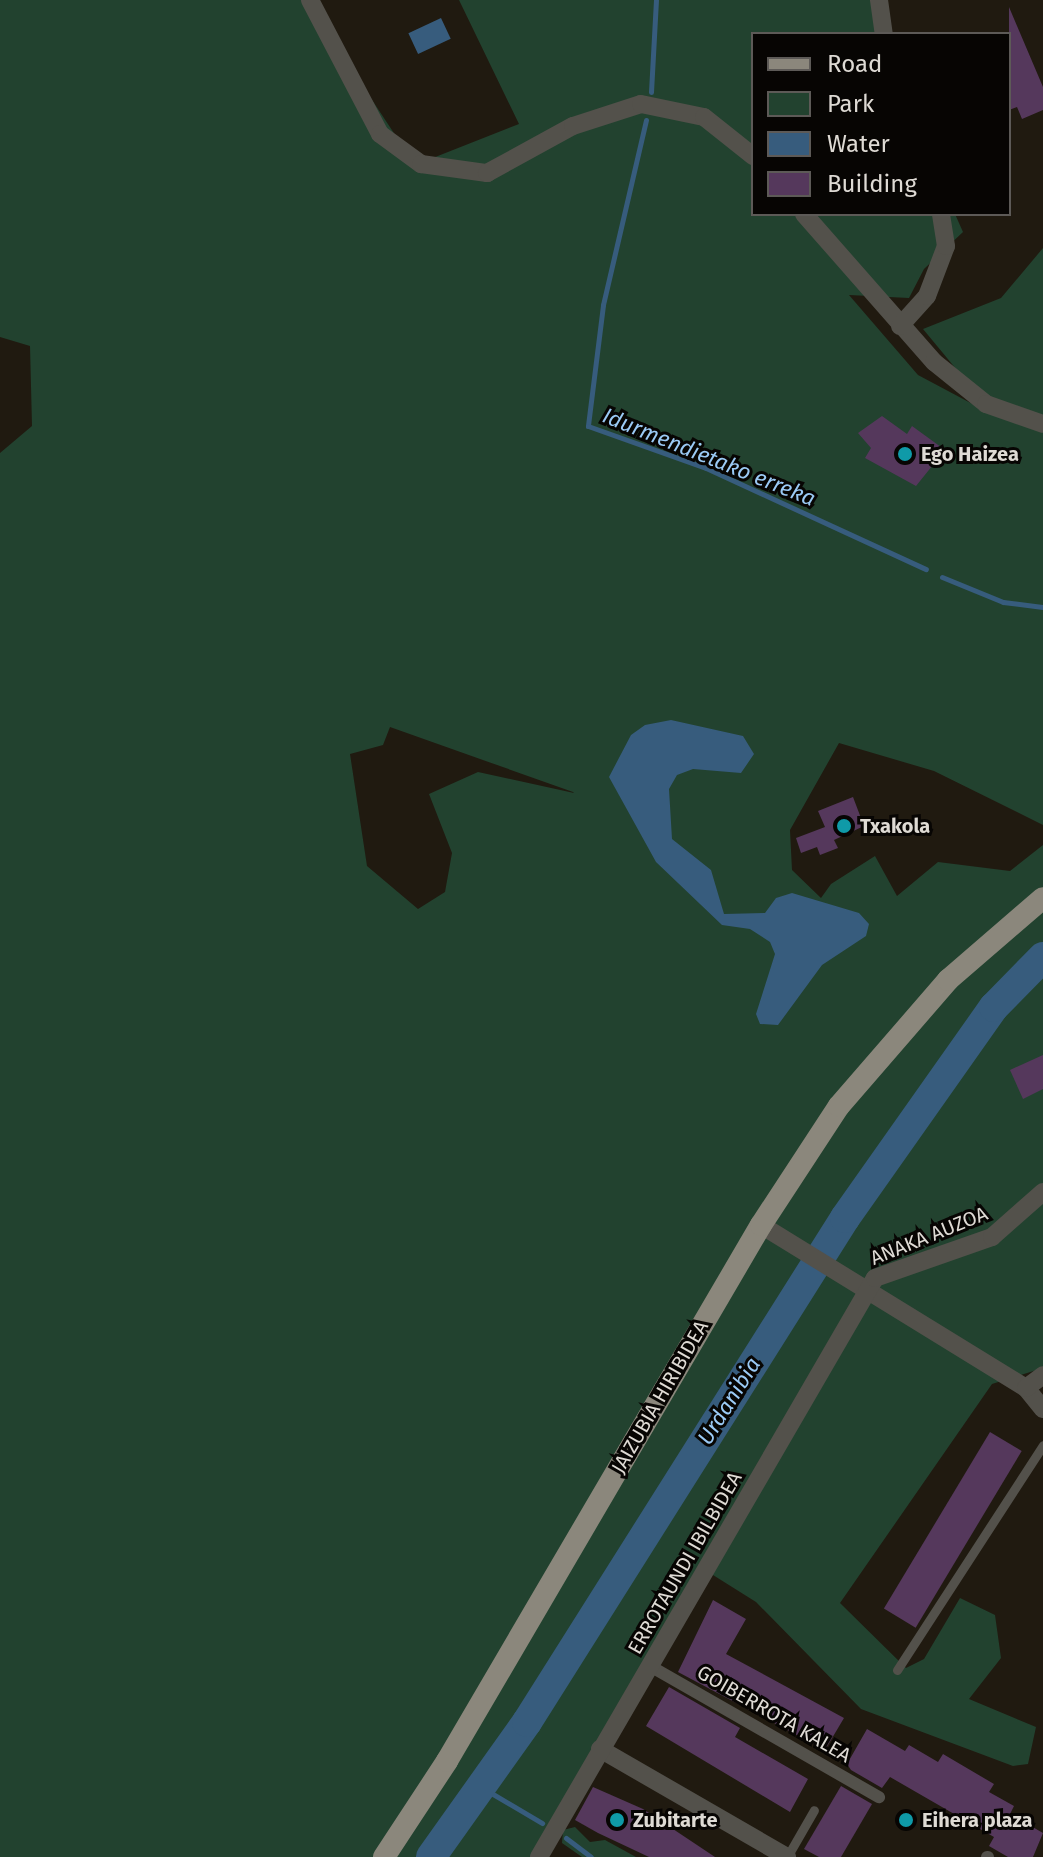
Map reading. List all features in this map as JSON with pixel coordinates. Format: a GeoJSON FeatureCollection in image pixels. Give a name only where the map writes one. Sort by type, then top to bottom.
{"type":"FeatureCollection","features":[{"type":"Feature","properties":{"kind":"main road","name":"JAIZUBIA HIRIBIDEA"},"geometry":{"type":"LineString","coordinates":[[384,1857],[447,1761],[761,1225],[891,1042],[948,980],[1043,898]]}},
{"type":"Feature","properties":{"kind":"street"},"geometry":{"type":"LineString","coordinates":[[310,0],[380,134],[421,164],[487,173],[573,126],[641,104],[704,117],[751,154]]}},
{"type":"Feature","properties":{"kind":"street"},"geometry":{"type":"LineString","coordinates":[[879,0],[884,32]]}},
{"type":"Feature","properties":{"kind":"street"},"geometry":{"type":"LineString","coordinates":[[806,216],[900,326],[986,404],[1043,424]]}},
{"type":"Feature","properties":{"kind":"street"},"geometry":{"type":"LineString","coordinates":[[900,326],[927,296],[946,246],[941,216]]}},
{"type":"Feature","properties":{"kind":"street","name":"ANAKA AUZOA"},"geometry":{"type":"LineString","coordinates":[[868,1290],[875,1278],[992,1237],[1043,1192]]}},
{"type":"Feature","properties":{"kind":"street"},"geometry":{"type":"LineString","coordinates":[[761,1225],[1026,1388],[1043,1409]]}},
{"type":"Feature","properties":{"kind":"street","name":"ERROTAUNDI IBILBIDEA"},"geometry":{"type":"LineString","coordinates":[[539,1857],[868,1290]]}},
{"type":"Feature","properties":{"kind":"street"},"geometry":{"type":"LineString","coordinates":[[1026,1388],[1043,1375]]}},
{"type":"Feature","properties":{"kind":"street","name":"GOIBERROTA KALEA"},"geometry":{"type":"LineString","coordinates":[[650,1666],[879,1797]]}},
{"type":"Feature","properties":{"kind":"street"},"geometry":{"type":"LineString","coordinates":[[600,1749],[787,1857]]}},
{"type":"Feature","properties":{"kind":"lane"},"geometry":{"type":"LineString","coordinates":[[897,1670],[1043,1445]]}},
{"type":"Feature","properties":{"kind":"lane"},"geometry":{"type":"LineString","coordinates":[[787,1857],[814,1810]]}},
{"type":"Feature","properties":{"kind":"green space"},"geometry":{"type":"Polygon","coordinates":[[[0,0],[306,0],[415,165],[519,124],[459,0],[875,0],[879,32],[751,32],[751,216],[956,216],[963,232],[924,269],[909,298],[849,295],[918,375],[995,416],[923,329],[1001,298],[1043,248],[1043,825],[934,771],[839,743],[790,830],[792,870],[821,898],[831,884],[875,856],[897,896],[938,862],[1010,871],[1043,845],[1043,1368],[992,1384],[840,1603],[906,1668],[924,1659],[960,1598],[995,1615],[1001,1658],[969,1699],[1036,1727],[1028,1764],[1013,1766],[861,1709],[756,1602],[705,1570],[539,1857],[0,1857],[0,453],[32,426],[30,346],[0,337],[0,0]],[[390,727],[383,745],[350,754],[367,866],[418,909],[445,892],[452,853],[429,794],[478,772],[574,793],[390,727]]]}},
{"type":"Feature","properties":{"kind":"green space"},"geometry":{"type":"Polygon","coordinates":[[[575,1827],[590,1842],[605,1840],[636,1857],[582,1857],[562,1843],[563,1830],[575,1827]]]}},
{"type":"Feature","properties":{"kind":"water"},"geometry":{"type":"Polygon","coordinates":[[[441,18],[451,39],[418,54],[408,33],[441,18]]]}},
{"type":"Feature","properties":{"kind":"water"},"geometry":{"type":"Polygon","coordinates":[[[671,720],[743,736],[754,754],[741,773],[693,769],[677,775],[669,789],[672,839],[711,870],[724,914],[765,913],[776,898],[792,893],[859,913],[869,924],[866,936],[822,965],[778,1025],[760,1024],[756,1014],[775,954],[770,942],[750,929],[722,925],[656,862],[609,777],[631,735],[645,725],[671,720]]]}},
{"type":"Feature","properties":{"kind":"building"},"geometry":{"type":"Polygon","coordinates":[[[1009,7],[1043,87],[1043,110],[1022,119],[1017,107],[1011,109],[1009,7]]]}},
{"type":"Feature","properties":{"kind":"building","name":"Ego Haizea"},"geometry":{"type":"Polygon","coordinates":[[[882,416],[907,434],[912,426],[945,450],[916,486],[865,458],[871,448],[858,433],[882,416]]]}},
{"type":"Feature","properties":{"kind":"building","name":"Txakola"},"geometry":{"type":"Polygon","coordinates":[[[853,797],[864,826],[834,840],[838,848],[820,855],[817,847],[801,853],[796,838],[825,827],[818,811],[853,797]]]}},
{"type":"Feature","properties":{"kind":"building"},"geometry":{"type":"Polygon","coordinates":[[[1043,1055],[1043,1089],[1023,1099],[1010,1070],[1043,1055]]]}},
{"type":"Feature","properties":{"kind":"building"},"geometry":{"type":"Polygon","coordinates":[[[990,1432],[1022,1451],[916,1628],[884,1609],[990,1432]]]}},
{"type":"Feature","properties":{"kind":"building"},"geometry":{"type":"Polygon","coordinates":[[[713,1600],[746,1619],[726,1654],[844,1718],[825,1750],[678,1672],[713,1600]]]}},
{"type":"Feature","properties":{"kind":"building"},"geometry":{"type":"Polygon","coordinates":[[[669,1687],[740,1728],[735,1737],[808,1779],[790,1812],[646,1726],[669,1687]]]}},
{"type":"Feature","properties":{"kind":"building"},"geometry":{"type":"Polygon","coordinates":[[[867,1729],[905,1751],[909,1745],[938,1762],[943,1754],[994,1784],[989,1792],[1014,1806],[1010,1814],[1043,1833],[1033,1857],[1008,1857],[989,1846],[994,1837],[890,1777],[882,1788],[851,1770],[847,1764],[867,1729]]]}},
{"type":"Feature","properties":{"kind":"building"},"geometry":{"type":"Polygon","coordinates":[[[841,1786],[872,1804],[841,1857],[819,1857],[804,1849],[841,1786]]]}},
{"type":"Feature","properties":{"kind":"building","name":"Zubitarte"},"geometry":{"type":"Polygon","coordinates":[[[593,1787],[643,1809],[715,1857],[649,1857],[575,1820],[593,1787]]]}},
{"type":"Feature","properties":{"kind":"waterway","name":"Idurmendietako erreka"},"geometry":{"type":"LineString","coordinates":[[651,92],[656,0]]}},
{"type":"Feature","properties":{"kind":"waterway","name":"Idurmendietako erreka"},"geometry":{"type":"LineString","coordinates":[[646,120],[603,305],[588,426],[706,468],[926,569]]}},
{"type":"Feature","properties":{"kind":"waterway","name":"Idurmendietako erreka"},"geometry":{"type":"LineString","coordinates":[[942,577],[1003,602],[1043,607]]}},
{"type":"Feature","properties":{"kind":"waterway","name":"Urdanibia"},"geometry":{"type":"LineString","coordinates":[[431,1857],[527,1722],[845,1218],[994,1007],[1043,957]]}},
{"type":"Feature","properties":{"kind":"waterway"},"geometry":{"type":"LineString","coordinates":[[481,1787],[542,1823]]}},
{"type":"Feature","properties":{"kind":"waterway"},"geometry":{"type":"LineString","coordinates":[[566,1838],[591,1857]]}},
{"type":"Feature","properties":{"kind":"place","name":"Ego Haizea"},"geometry":{"type":"Point","coordinates":[905,454]}},
{"type":"Feature","properties":{"kind":"place","name":"Txakola"},"geometry":{"type":"Point","coordinates":[844,826]}},
{"type":"Feature","properties":{"kind":"place","name":"Zubitarte"},"geometry":{"type":"Point","coordinates":[617,1820]}},
{"type":"Feature","properties":{"kind":"place","name":"Eihera plaza"},"geometry":{"type":"Point","coordinates":[906,1820]}}]}
